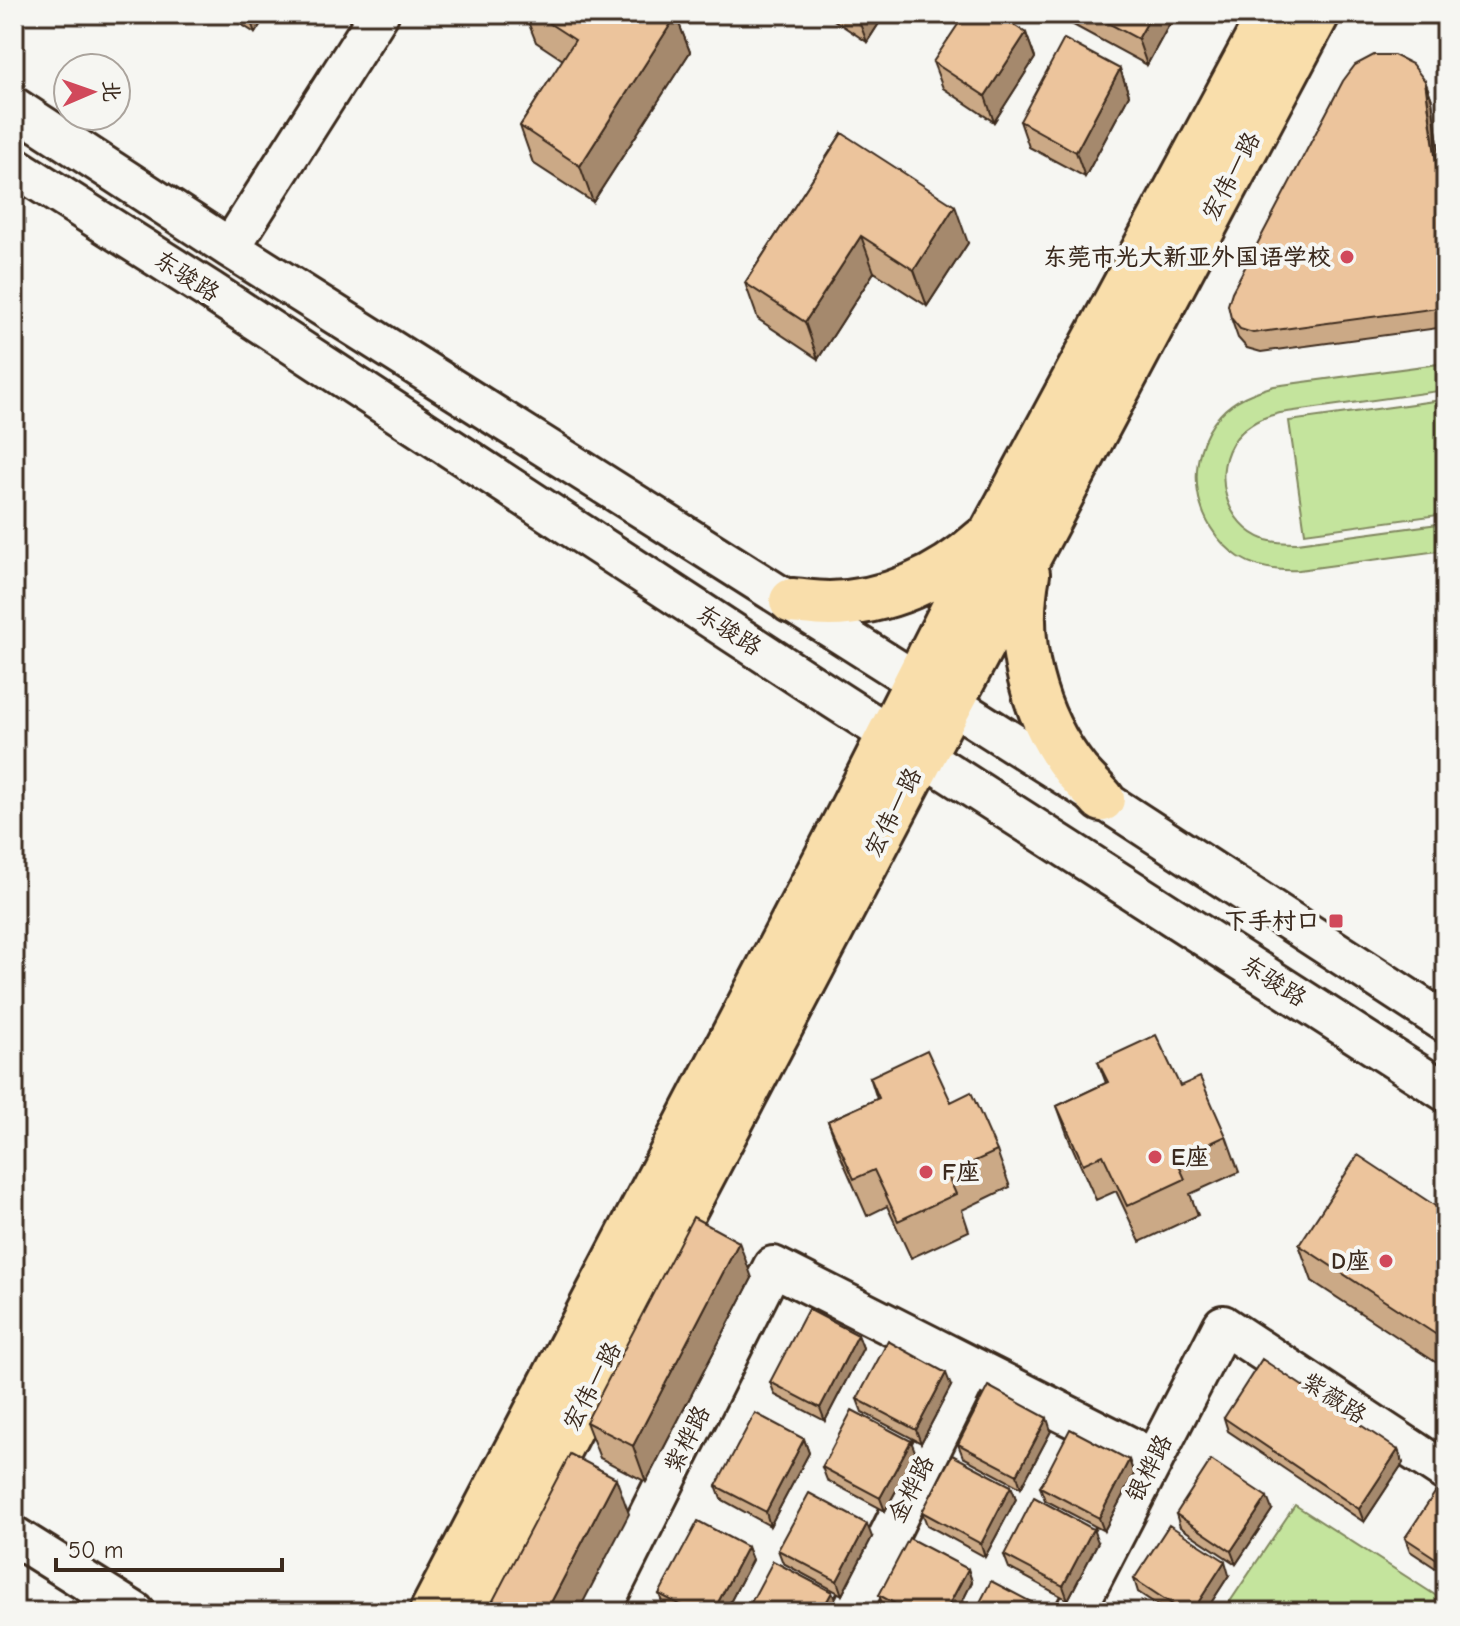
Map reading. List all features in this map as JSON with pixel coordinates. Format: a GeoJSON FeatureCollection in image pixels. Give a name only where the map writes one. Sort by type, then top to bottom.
{"type":"FeatureCollection","features":[{"type":"Feature","properties":{"kind":"main road","name":"宏伟一路"},"geometry":{"type":"LineString","coordinates":[[473,1612],[933,692],[993,531],[1271,14]]}},
{"type":"Feature","properties":{"kind":"main road","name":"宏伟一路"},"geometry":{"type":"LineString","coordinates":[[933,692],[1031,552],[1317,14]]}},
{"type":"Feature","properties":{"kind":"main road"},"geometry":{"type":"LineString","coordinates":[[792,601],[829,604],[865,601],[900,591],[934,577],[965,556],[993,531]]}},
{"type":"Feature","properties":{"kind":"main road"},"geometry":{"type":"LineString","coordinates":[[1031,552],[1024,590],[1022,628],[1027,667],[1038,704],[1055,739],[1076,771],[1102,799]]}},
{"type":"Feature","properties":{"kind":"main road","name":"宏伟一路"},"geometry":{"type":"LineString","coordinates":[[432,1612],[847,819],[906,744]]}},
{"type":"Feature","properties":{"kind":"street"},"geometry":{"type":"LineString","coordinates":[[230,248],[379,14]]}},
{"type":"Feature","properties":{"kind":"street","name":"东骏路"},"geometry":{"type":"LineString","coordinates":[[14,107],[230,248],[1102,799],[1446,1023]]}},
{"type":"Feature","properties":{"kind":"street","name":"东骏路"},"geometry":{"type":"LineString","coordinates":[[14,166],[1446,1092]]}},
{"type":"Feature","properties":{"kind":"street","name":"紫桦路"},"geometry":{"type":"LineString","coordinates":[[600,1612],[773,1266],[972,1367]]}},
{"type":"Feature","properties":{"kind":"street","name":"银桦路"},"geometry":{"type":"LineString","coordinates":[[1075,1612],[1223,1325]]}},
{"type":"Feature","properties":{"kind":"street","name":"紫薇路"},"geometry":{"type":"LineString","coordinates":[[1223,1325],[1446,1472]]}},
{"type":"Feature","properties":{"kind":"street"},"geometry":{"type":"LineString","coordinates":[[972,1367],[1154,1459]]}},
{"type":"Feature","properties":{"kind":"street","name":"金桦路"},"geometry":{"type":"LineString","coordinates":[[851,1612],[972,1367]]}},
{"type":"Feature","properties":{"kind":"street"},"geometry":{"type":"LineString","coordinates":[[14,1536],[135,1612]]}},
{"type":"Feature","properties":{"kind":"green space"},"geometry":{"type":"Polygon","coordinates":[[[1446,363],[1446,390],[1280,413],[1257,421],[1237,437],[1229,450],[1224,465],[1224,480],[1226,496],[1240,523],[1266,540],[1297,543],[1446,523],[1446,550],[1299,570],[1261,567],[1239,557],[1223,544],[1202,510],[1197,471],[1200,451],[1208,432],[1220,415],[1238,400],[1274,386],[1446,363]]]}},
{"type":"Feature","properties":{"kind":"green space"},"geometry":{"type":"Polygon","coordinates":[[[1442,400],[1446,430],[1446,514],[1305,533],[1289,421],[1442,400]]]}},
{"type":"Feature","properties":{"kind":"green space"},"geometry":{"type":"Polygon","coordinates":[[[1295,1505],[1446,1602],[1446,1612],[1223,1612],[1295,1505]]]}},
{"type":"Feature","properties":{"kind":"building"},"geometry":{"type":"Polygon","coordinates":[[[535,14],[676,16],[580,166],[520,126],[575,40],[535,14]]]}},
{"type":"Feature","properties":{"kind":"building"},"geometry":{"type":"Polygon","coordinates":[[[965,14],[997,14],[1026,33],[985,96],[933,62],[965,14]]]}},
{"type":"Feature","properties":{"kind":"building"},"geometry":{"type":"Polygon","coordinates":[[[1091,14],[1152,14],[1138,39],[1091,14]]]}},
{"type":"Feature","properties":{"kind":"building"},"geometry":{"type":"Polygon","coordinates":[[[1064,39],[1120,69],[1076,152],[1020,121],[1064,39]]]}},
{"type":"Feature","properties":{"kind":"building"},"geometry":{"type":"Polygon","coordinates":[[[1374,55],[1394,55],[1412,64],[1425,81],[1446,236],[1446,307],[1253,333],[1240,329],[1231,318],[1228,305],[1232,292],[1343,81],[1355,65],[1374,55]]]}},
{"type":"Feature","properties":{"kind":"building"},"geometry":{"type":"Polygon","coordinates":[[[842,133],[955,206],[914,270],[861,236],[805,322],[745,283],[842,133]]]}},
{"type":"Feature","properties":{"kind":"building","name":"E座"},"geometry":{"type":"Polygon","coordinates":[[[1156,1035],[1180,1086],[1200,1077],[1226,1136],[1176,1159],[1185,1179],[1127,1206],[1103,1155],[1083,1164],[1057,1106],[1108,1082],[1098,1062],[1156,1035]]]}},
{"type":"Feature","properties":{"kind":"building","name":"F座"},"geometry":{"type":"Polygon","coordinates":[[[927,1050],[951,1102],[971,1092],[997,1151],[947,1174],[956,1194],[898,1221],[874,1170],[854,1179],[828,1121],[879,1098],[870,1077],[927,1050]]]}},
{"type":"Feature","properties":{"kind":"building","name":"D座"},"geometry":{"type":"Polygon","coordinates":[[[1358,1155],[1446,1213],[1446,1341],[1299,1245],[1358,1155]]]}},
{"type":"Feature","properties":{"kind":"building"},"geometry":{"type":"Polygon","coordinates":[[[693,1217],[739,1242],[633,1446],[586,1422],[693,1217]]]}},
{"type":"Feature","properties":{"kind":"building"},"geometry":{"type":"Polygon","coordinates":[[[808,1309],[858,1335],[820,1408],[770,1382],[808,1309]]]}},
{"type":"Feature","properties":{"kind":"building"},"geometry":{"type":"Polygon","coordinates":[[[888,1341],[946,1373],[916,1430],[857,1399],[888,1341]]]}},
{"type":"Feature","properties":{"kind":"building"},"geometry":{"type":"Polygon","coordinates":[[[1262,1359],[1398,1450],[1359,1509],[1224,1418],[1262,1359]]]}},
{"type":"Feature","properties":{"kind":"building"},"geometry":{"type":"Polygon","coordinates":[[[988,1386],[1047,1418],[1017,1475],[958,1444],[988,1386]]]}},
{"type":"Feature","properties":{"kind":"building"},"geometry":{"type":"Polygon","coordinates":[[[852,1410],[911,1441],[880,1498],[822,1467],[852,1410]]]}},
{"type":"Feature","properties":{"kind":"building"},"geometry":{"type":"Polygon","coordinates":[[[755,1413],[804,1439],[766,1512],[716,1486],[755,1413]]]}},
{"type":"Feature","properties":{"kind":"building"},"geometry":{"type":"Polygon","coordinates":[[[1070,1429],[1129,1460],[1099,1518],[1040,1487],[1070,1429]]]}},
{"type":"Feature","properties":{"kind":"building"},"geometry":{"type":"Polygon","coordinates":[[[570,1454],[616,1478],[546,1612],[487,1612],[570,1454]]]}},
{"type":"Feature","properties":{"kind":"building"},"geometry":{"type":"Polygon","coordinates":[[[952,1455],[1011,1486],[981,1544],[922,1512],[952,1455]]]}},
{"type":"Feature","properties":{"kind":"building"},"geometry":{"type":"Polygon","coordinates":[[[1211,1460],[1267,1497],[1231,1551],[1176,1514],[1211,1460]]]}},
{"type":"Feature","properties":{"kind":"building"},"geometry":{"type":"Polygon","coordinates":[[[1446,1480],[1446,1565],[1405,1538],[1446,1480]]]}},
{"type":"Feature","properties":{"kind":"building"},"geometry":{"type":"Polygon","coordinates":[[[809,1493],[867,1524],[837,1581],[778,1550],[809,1493]]]}},
{"type":"Feature","properties":{"kind":"building"},"geometry":{"type":"Polygon","coordinates":[[[1034,1497],[1093,1529],[1063,1586],[1004,1555],[1034,1497]]]}},
{"type":"Feature","properties":{"kind":"building"},"geometry":{"type":"Polygon","coordinates":[[[698,1521],[747,1547],[713,1612],[694,1612],[659,1594],[698,1521]]]}},
{"type":"Feature","properties":{"kind":"building"},"geometry":{"type":"Polygon","coordinates":[[[1169,1525],[1225,1561],[1192,1612],[1184,1612],[1134,1579],[1169,1525]]]}},
{"type":"Feature","properties":{"kind":"building"},"geometry":{"type":"Polygon","coordinates":[[[909,1538],[968,1569],[945,1612],[910,1612],[879,1595],[909,1538]]]}},
{"type":"Feature","properties":{"kind":"building"},"geometry":{"type":"Polygon","coordinates":[[[773,1561],[832,1592],[821,1612],[746,1612],[773,1561]]]}},
{"type":"Feature","properties":{"kind":"building"},"geometry":{"type":"Polygon","coordinates":[[[991,1581],[1050,1612],[975,1612],[991,1581]]]}},
{"type":"Feature","properties":{"kind":"building"},"geometry":{"type":"Polygon","coordinates":[[[873,1606],[884,1612],[870,1612],[873,1606]]]}},
{"type":"Feature","properties":{"kind":"building"},"geometry":{"type":"Polygon","coordinates":[[[1112,1606],[1124,1612],[1109,1612],[1112,1606]]]}},
{"type":"Feature","properties":{"kind":"place","name":"东莞市光大新亚外国语学校"},"geometry":{"type":"Point","coordinates":[1347,257]}},
{"type":"Feature","properties":{"kind":"place","name":"下手村口"},"geometry":{"type":"Point","coordinates":[1336,921]}},
{"type":"Feature","properties":{"kind":"place","name":"E座"},"geometry":{"type":"Point","coordinates":[1155,1157]}},
{"type":"Feature","properties":{"kind":"place","name":"F座"},"geometry":{"type":"Point","coordinates":[926,1172]}},
{"type":"Feature","properties":{"kind":"place","name":"D座"},"geometry":{"type":"Point","coordinates":[1386,1261]}}]}
